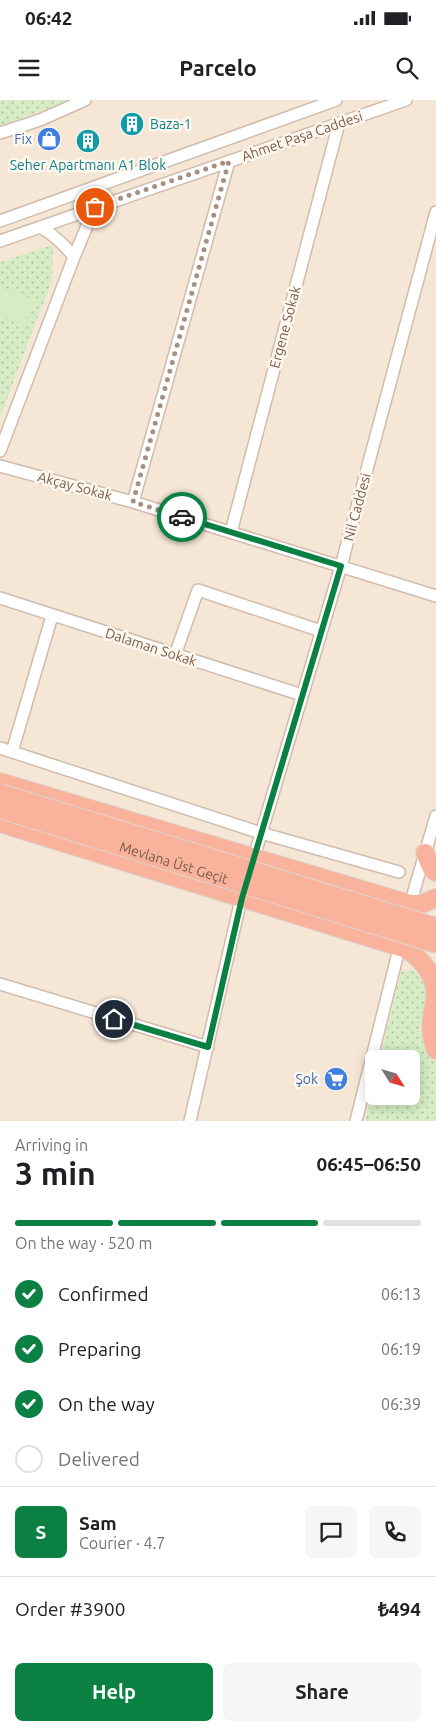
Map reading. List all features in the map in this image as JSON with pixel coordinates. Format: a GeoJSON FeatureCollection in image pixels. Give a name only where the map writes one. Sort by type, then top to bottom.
{"type":"FeatureCollection","features":[{"type":"Feature","properties":{"kind":"highway"},"geometry":{"type":"LineString","coordinates":[[0,782],[410,904],[422,904],[436,898]]}},
{"type":"Feature","properties":{"kind":"highway","name":"Mevlana Üst Geçit"},"geometry":{"type":"LineString","coordinates":[[0,793],[436,927]]}},
{"type":"Feature","properties":{"kind":"highway","name":"Mevlana Üst Geçit"},"geometry":{"type":"LineString","coordinates":[[0,809],[436,944]]}},
{"type":"Feature","properties":{"kind":"highway"},"geometry":{"type":"LineString","coordinates":[[0,823],[400,946],[418,957],[432,976],[435,996],[431,1028],[436,1050]]}},
{"type":"Feature","properties":{"kind":"highway"},"geometry":{"type":"LineString","coordinates":[[194,883],[208,883],[217,879],[224,866],[221,857],[204,842]]}},
{"type":"Feature","properties":{"kind":"highway"},"geometry":{"type":"LineString","coordinates":[[425,853],[432,869],[436,872]]}},
{"type":"Feature","properties":{"kind":"highway"},"geometry":{"type":"LineString","coordinates":[[351,931],[364,931],[375,927],[380,921],[382,913],[379,905],[374,897],[364,890]]}},
{"type":"Feature","properties":{"kind":"street"},"geometry":{"type":"LineString","coordinates":[[0,133],[40,120],[85,100]]}},
{"type":"Feature","properties":{"kind":"street","name":"Ahmet Paşa Caddesi"},"geometry":{"type":"LineString","coordinates":[[0,221],[336,100]]}},
{"type":"Feature","properties":{"kind":"street","name":"Ahmet Paşa Caddesi"},"geometry":{"type":"LineString","coordinates":[[0,241],[406,100]]}},
{"type":"Feature","properties":{"kind":"street","name":"Ergene Sokak"},"geometry":{"type":"LineString","coordinates":[[231,532],[340,123]]}},
{"type":"Feature","properties":{"kind":"street"},"geometry":{"type":"LineString","coordinates":[[133,502],[229,161]]}},
{"type":"Feature","properties":{"kind":"street"},"geometry":{"type":"LineString","coordinates":[[0,451],[95,207]]}},
{"type":"Feature","properties":{"kind":"street","name":"Nil Caddesi"},"geometry":{"type":"LineString","coordinates":[[190,1121],[242,898],[341,566],[436,212]]}},
{"type":"Feature","properties":{"kind":"street"},"geometry":{"type":"LineString","coordinates":[[40,227],[53,234],[64,244],[74,258]]}},
{"type":"Feature","properties":{"kind":"street","name":"Akçay Sokak"},"geometry":{"type":"LineString","coordinates":[[0,466],[133,502],[436,596]]}},
{"type":"Feature","properties":{"kind":"street"},"geometry":{"type":"LineString","coordinates":[[176,655],[198,590],[322,631]]}},
{"type":"Feature","properties":{"kind":"street","name":"Dalaman Sokak"},"geometry":{"type":"LineString","coordinates":[[0,598],[302,695]]}},
{"type":"Feature","properties":{"kind":"street"},"geometry":{"type":"LineString","coordinates":[[12,752],[52,616]]}},
{"type":"Feature","properties":{"kind":"street"},"geometry":{"type":"LineString","coordinates":[[0,748],[261,833],[399,872]]}},
{"type":"Feature","properties":{"kind":"street"},"geometry":{"type":"LineString","coordinates":[[356,1121],[410,904],[436,816]]}},
{"type":"Feature","properties":{"kind":"street"},"geometry":{"type":"LineString","coordinates":[[0,984],[208,1047]]}},
{"type":"Feature","properties":{"kind":"shaded area"},"geometry":{"type":"Polygon","coordinates":[[[0,100],[436,100],[436,1121],[0,1121],[0,100]]]}},
{"type":"Feature","properties":{"kind":"green space"},"geometry":{"type":"Polygon","coordinates":[[[0,100],[71,100],[0,126],[0,100]]]}},
{"type":"Feature","properties":{"kind":"green space"},"geometry":{"type":"Polygon","coordinates":[[[53,245],[52,280],[0,417],[0,262],[53,245]]]}},
{"type":"Feature","properties":{"kind":"green space"},"geometry":{"type":"Polygon","coordinates":[[[0,287],[35,301],[25,325],[0,315],[0,287]]]}},
{"type":"Feature","properties":{"kind":"green space"},"geometry":{"type":"Polygon","coordinates":[[[414,970],[423,982],[428,997],[420,1026],[425,1050],[436,1063],[436,1121],[365,1121],[369,1105],[420,1105],[420,1050],[382,1050],[401,972],[414,970]]]}},
{"type":"Feature","properties":{"kind":"way so far"},"geometry":{"type":"LineString","coordinates":[[95,207],[229,161],[133,502],[182,517]]}},
{"type":"Feature","properties":{"kind":"place","name":"Baza-1"},"geometry":{"type":"Point","coordinates":[132,124]}},
{"type":"Feature","properties":{"kind":"place","name":"Fix"},"geometry":{"type":"Point","coordinates":[49,139]}},
{"type":"Feature","properties":{"kind":"place","name":"Seher Apartmanı A1 Blok"},"geometry":{"type":"Point","coordinates":[88,141]}},
{"type":"Feature","properties":{"kind":"place","name":"Şok"},"geometry":{"type":"Point","coordinates":[336,1079]}},
{"type":"Feature","properties":{"kind":"route"},"geometry":{"type":"LineString","coordinates":[[114,1019],[208,1047],[242,898],[341,566],[182,517]]}}]}
